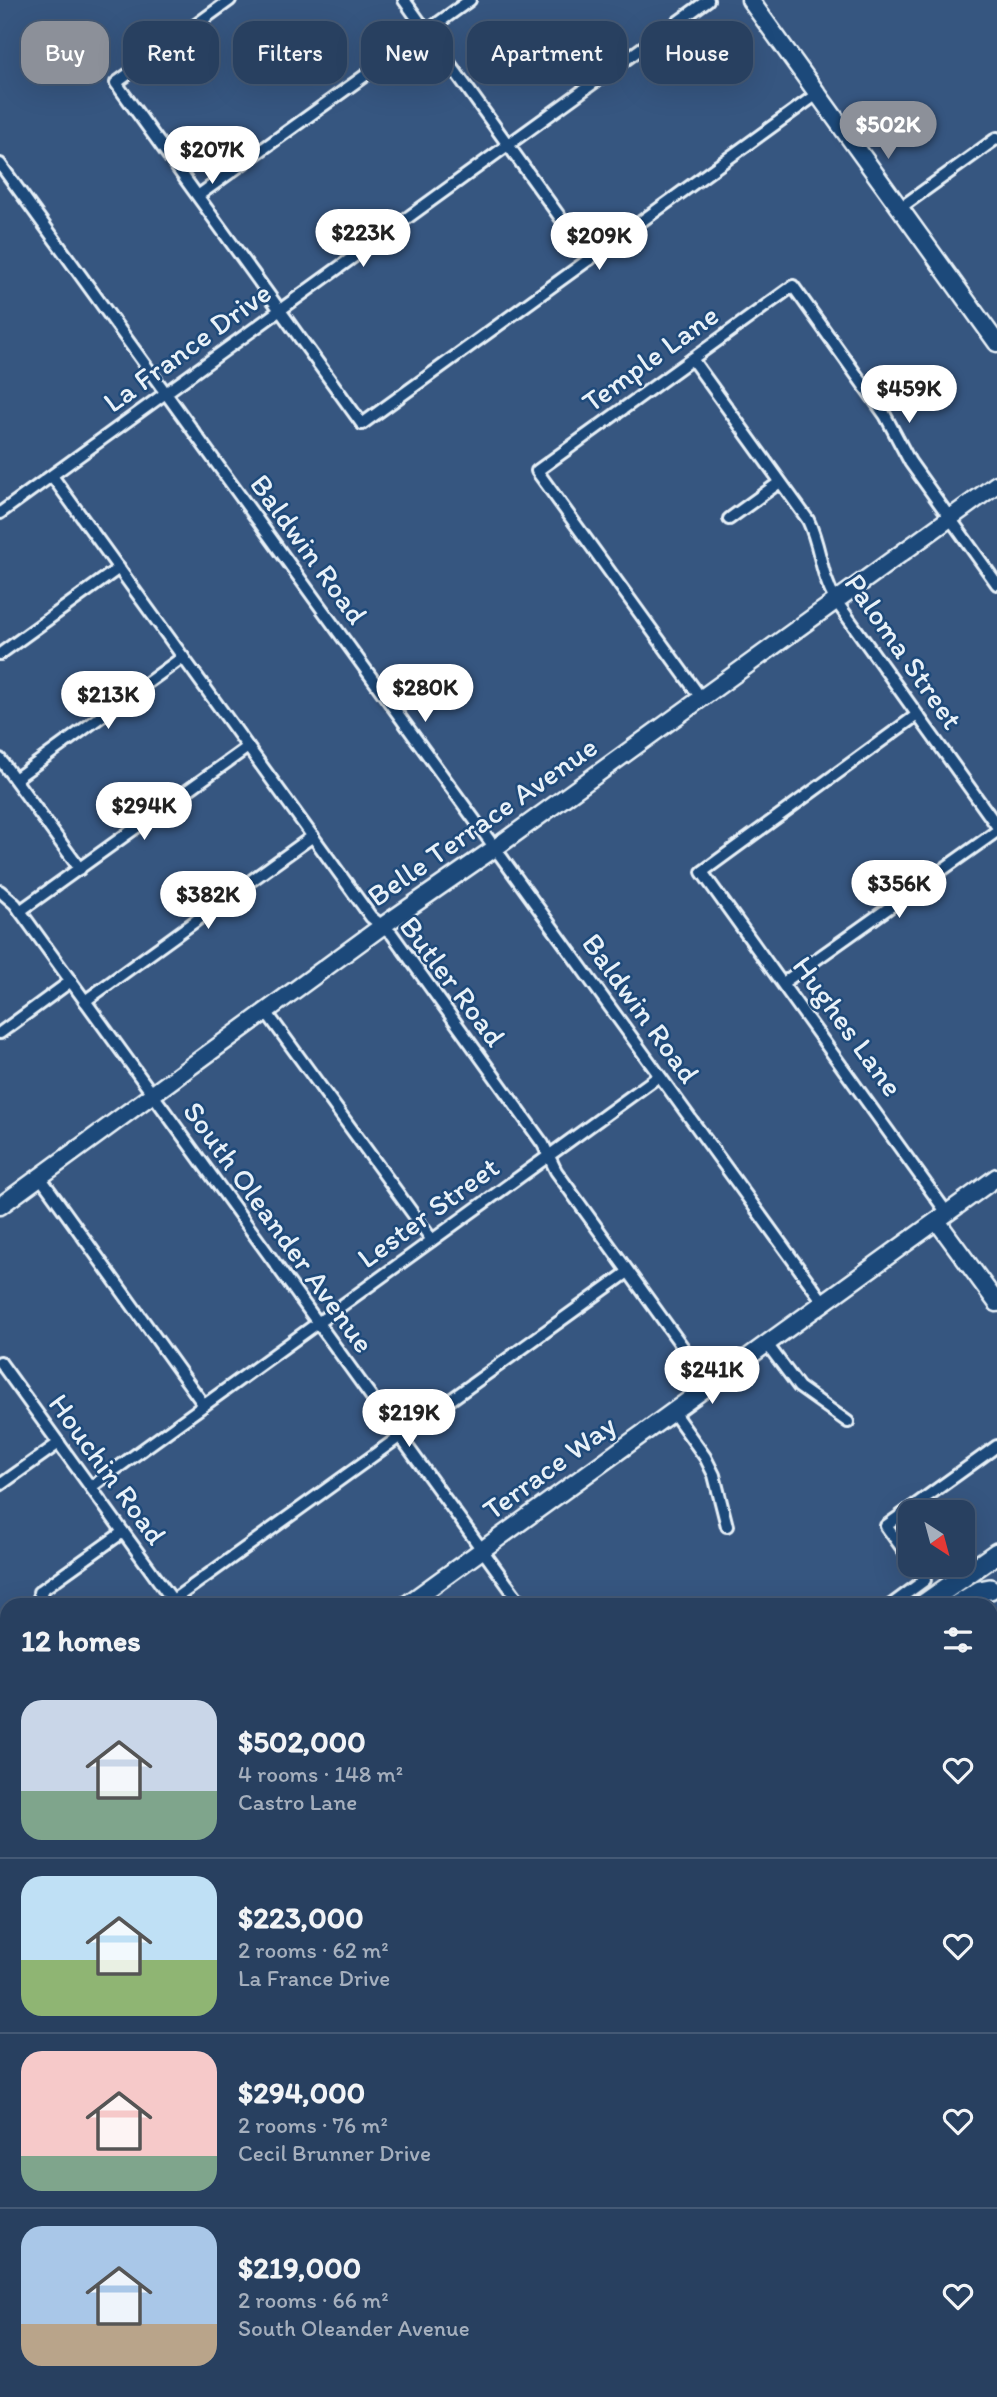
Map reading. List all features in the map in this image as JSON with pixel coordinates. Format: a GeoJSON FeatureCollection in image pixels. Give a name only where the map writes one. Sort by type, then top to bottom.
{"type":"FeatureCollection","features":[{"type":"Feature","properties":{"kind":"highway"},"geometry":{"type":"LineString","coordinates":[[933,1598],[997,1553]]}},
{"type":"Feature","properties":{"kind":"highway"},"geometry":{"type":"LineString","coordinates":[[968,1598],[980,1591],[992,1593]]}},
{"type":"Feature","properties":{"kind":"street"},"geometry":{"type":"LineString","coordinates":[[230,0],[116,83],[362,424],[817,94]]}},
{"type":"Feature","properties":{"kind":"street"},"geometry":{"type":"LineString","coordinates":[[404,0],[419,21]]}},
{"type":"Feature","properties":{"kind":"street"},"geometry":{"type":"LineString","coordinates":[[440,21],[470,0]]}},
{"type":"Feature","properties":{"kind":"street","name":"La France Drive"},"geometry":{"type":"LineString","coordinates":[[0,513],[708,0]]}},
{"type":"Feature","properties":{"kind":"street"},"geometry":{"type":"LineString","coordinates":[[750,0],[997,343]]}},
{"type":"Feature","properties":{"kind":"street"},"geometry":{"type":"LineString","coordinates":[[453,69],[590,259]]}},
{"type":"Feature","properties":{"kind":"street"},"geometry":{"type":"LineString","coordinates":[[199,195],[361,78]]}},
{"type":"Feature","properties":{"kind":"street"},"geometry":{"type":"LineString","coordinates":[[900,208],[997,138]]}},
{"type":"Feature","properties":{"kind":"street","name":"Baldwin Road"},"geometry":{"type":"LineString","coordinates":[[0,164],[824,1303]]}},
{"type":"Feature","properties":{"kind":"street","name":"Temple Lane"},"geometry":{"type":"LineString","coordinates":[[701,698],[537,471],[793,286],[886,415],[910,462],[950,518]]}},
{"type":"Feature","properties":{"kind":"street","name":"Paloma Street"},"geometry":{"type":"LineString","coordinates":[[692,359],[814,532],[824,576],[836,601],[997,828]]}},
{"type":"Feature","properties":{"kind":"street","name":"Butler Road"},"geometry":{"type":"LineString","coordinates":[[52,475],[371,917],[392,934],[544,1144],[556,1171],[710,1385]]}},
{"type":"Feature","properties":{"kind":"street"},"geometry":{"type":"LineString","coordinates":[[729,519],[780,481]]}},
{"type":"Feature","properties":{"kind":"street","name":"Belle Terrace Avenue"},"geometry":{"type":"LineString","coordinates":[[0,1206],[381,927],[495,848],[997,484]]}},
{"type":"Feature","properties":{"kind":"street"},"geometry":{"type":"LineString","coordinates":[[950,518],[997,584]]}},
{"type":"Feature","properties":{"kind":"street"},"geometry":{"type":"LineString","coordinates":[[0,653],[118,568]]}},
{"type":"Feature","properties":{"kind":"street"},"geometry":{"type":"LineString","coordinates":[[15,779],[183,657]]}},
{"type":"Feature","properties":{"kind":"street","name":"Hughes Lane"},"geometry":{"type":"LineString","coordinates":[[918,715],[702,872],[783,983],[997,1303]]}},
{"type":"Feature","properties":{"kind":"street"},"geometry":{"type":"LineString","coordinates":[[20,911],[248,747]]}},
{"type":"Feature","properties":{"kind":"street"},"geometry":{"type":"LineString","coordinates":[[0,759],[80,869]]}},
{"type":"Feature","properties":{"kind":"street"},"geometry":{"type":"LineString","coordinates":[[783,983],[997,828]]}},
{"type":"Feature","properties":{"kind":"street"},"geometry":{"type":"LineString","coordinates":[[85,1001],[313,836]]}},
{"type":"Feature","properties":{"kind":"street","name":"South Oleander Avenue"},"geometry":{"type":"LineString","coordinates":[[0,891],[10,898],[20,911],[517,1598]]}},
{"type":"Feature","properties":{"kind":"street"},"geometry":{"type":"LineString","coordinates":[[0,1033],[71,981]]}},
{"type":"Feature","properties":{"kind":"street"},"geometry":{"type":"LineString","coordinates":[[267,1013],[432,1240]]}},
{"type":"Feature","properties":{"kind":"street","name":"Lester Street"},"geometry":{"type":"LineString","coordinates":[[90,1487],[659,1076]]}},
{"type":"Feature","properties":{"kind":"street"},"geometry":{"type":"LineString","coordinates":[[40,1177],[204,1405]]}},
{"type":"Feature","properties":{"kind":"street","name":"Terrace Way"},"geometry":{"type":"LineString","coordinates":[[416,1598],[997,1177]]}},
{"type":"Feature","properties":{"kind":"street"},"geometry":{"type":"LineString","coordinates":[[181,1598],[628,1272]]}},
{"type":"Feature","properties":{"kind":"street"},"geometry":{"type":"LineString","coordinates":[[767,1344],[799,1387],[848,1422]]}},
{"type":"Feature","properties":{"kind":"street","name":"Houchin Road"},"geometry":{"type":"LineString","coordinates":[[0,1362],[170,1598]]}},
{"type":"Feature","properties":{"kind":"street"},"geometry":{"type":"LineString","coordinates":[[673,1412],[705,1457],[714,1475],[727,1527]]}},
{"type":"Feature","properties":{"kind":"street"},"geometry":{"type":"LineString","coordinates":[[0,1485],[58,1443]]}},
{"type":"Feature","properties":{"kind":"street"},"geometry":{"type":"LineString","coordinates":[[922,1500],[997,1446]]}},
{"type":"Feature","properties":{"kind":"street"},"geometry":{"type":"LineString","coordinates":[[898,1517],[886,1526],[898,1542]]}},
{"type":"Feature","properties":{"kind":"street"},"geometry":{"type":"LineString","coordinates":[[43,1598],[39,1592],[123,1532]]}},
{"type":"Feature","properties":{"kind":"street"},"geometry":{"type":"LineString","coordinates":[[901,1598],[925,1580],[923,1577]]}}]}
